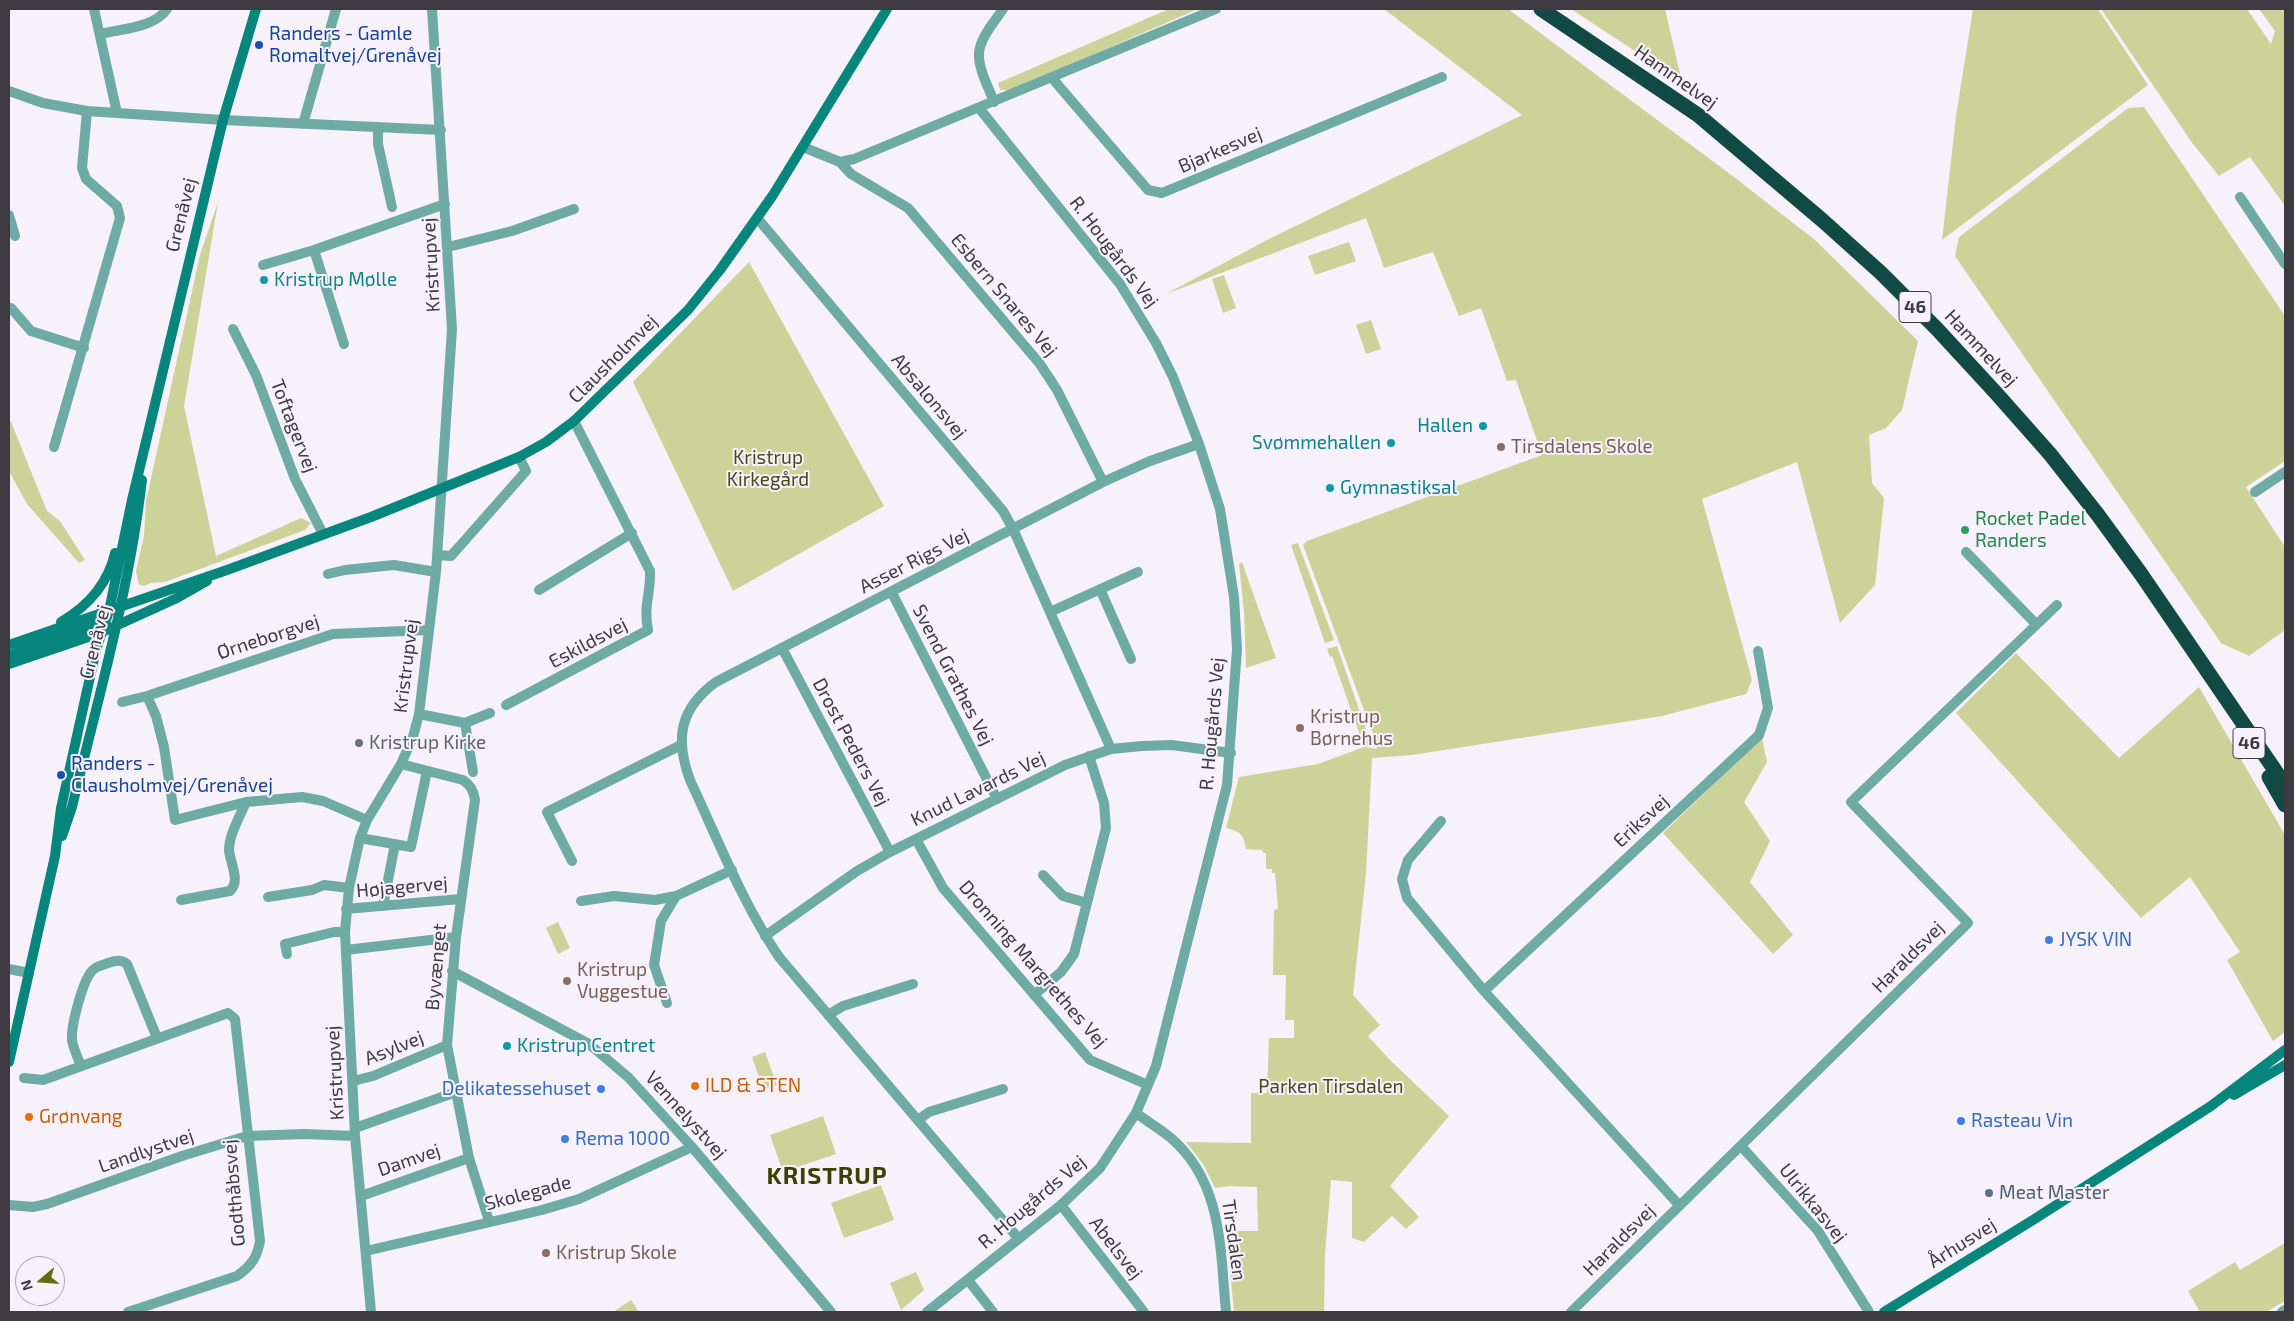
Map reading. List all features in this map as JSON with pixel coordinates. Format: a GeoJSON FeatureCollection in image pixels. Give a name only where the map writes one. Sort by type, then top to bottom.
{"type":"FeatureCollection","features":[{"type":"Feature","properties":{"kind":"highway","name":"Hammelvej"},"geometry":{"type":"LineString","coordinates":[[1541,9],[1698,115],[1822,220],[1937,329],[2032,434],[2098,515],[2151,588],[2285,786]]}},
{"type":"Feature","properties":{"kind":"highway","name":"Hammelvej"},"geometry":{"type":"LineString","coordinates":[[2213,680],[2285,805]]}},
{"type":"Feature","properties":{"kind":"street"},"geometry":{"type":"LineString","coordinates":[[94,9],[117,113]]}},
{"type":"Feature","properties":{"kind":"street"},"geometry":{"type":"LineString","coordinates":[[100,34],[144,24],[162,16],[167,9]]}},
{"type":"Feature","properties":{"kind":"street","name":"Grenåvej"},"geometry":{"type":"LineString","coordinates":[[9,1062],[55,856],[61,808],[100,633],[107,615],[148,431],[223,120],[256,9]]}},
{"type":"Feature","properties":{"kind":"street"},"geometry":{"type":"LineString","coordinates":[[303,124],[336,9]]}},
{"type":"Feature","properties":{"kind":"street","name":"Kristrupvej"},"geometry":{"type":"LineString","coordinates":[[371,1312],[355,1132],[345,932],[346,908],[360,838],[367,820],[401,764],[413,737],[419,714],[438,554],[452,329],[432,9]]}},
{"type":"Feature","properties":{"kind":"street","name":"Clausholmvej"},"geometry":{"type":"LineString","coordinates":[[107,615],[122,606],[227,570],[323,534],[519,457],[546,442],[574,421],[688,310],[758,219],[887,9]]}},
{"type":"Feature","properties":{"kind":"street"},"geometry":{"type":"LineString","coordinates":[[994,102],[981,66],[979,53],[983,41],[1003,9]]}},
{"type":"Feature","properties":{"kind":"street"},"geometry":{"type":"LineString","coordinates":[[840,162],[854,159],[1216,9]]}},
{"type":"Feature","properties":{"kind":"street","name":"Bjarkesvej"},"geometry":{"type":"LineString","coordinates":[[1052,78],[1148,190],[1162,193],[1442,77]]}},
{"type":"Feature","properties":{"kind":"street"},"geometry":{"type":"LineString","coordinates":[[9,91],[44,103],[87,111],[223,120],[441,130]]}},
{"type":"Feature","properties":{"kind":"street","name":"R. Hougårds Vej"},"geometry":{"type":"LineString","coordinates":[[927,1312],[1061,1205],[1100,1168],[1136,1113],[1159,1057],[1227,785],[1237,649],[1234,597],[1220,509],[1199,444],[1173,377],[1148,330],[1120,284],[979,108]]}},
{"type":"Feature","properties":{"kind":"street"},"geometry":{"type":"LineString","coordinates":[[54,447],[120,218],[117,206],[86,179],[82,168],[87,111]]}},
{"type":"Feature","properties":{"kind":"street"},"geometry":{"type":"LineString","coordinates":[[378,127],[378,144],[392,207]]}},
{"type":"Feature","properties":{"kind":"street","name":"Esbern Snares Vej"},"geometry":{"type":"LineString","coordinates":[[803,147],[840,162],[851,174],[908,208],[1040,364],[1057,390],[1103,482]]}},
{"type":"Feature","properties":{"kind":"street"},"geometry":{"type":"LineString","coordinates":[[2240,198],[2285,264]]}},
{"type":"Feature","properties":{"kind":"street"},"geometry":{"type":"LineString","coordinates":[[263,265],[314,250],[445,204]]}},
{"type":"Feature","properties":{"kind":"street"},"geometry":{"type":"LineString","coordinates":[[448,247],[512,231],[574,209]]}},
{"type":"Feature","properties":{"kind":"street"},"geometry":{"type":"LineString","coordinates":[[9,215],[15,236]]}},
{"type":"Feature","properties":{"kind":"street","name":"Absalonsvej"},"geometry":{"type":"LineString","coordinates":[[758,219],[1003,511],[1013,529],[1111,749]]}},
{"type":"Feature","properties":{"kind":"street"},"geometry":{"type":"LineString","coordinates":[[314,250],[344,344]]}},
{"type":"Feature","properties":{"kind":"street"},"geometry":{"type":"LineString","coordinates":[[11,308],[31,331],[84,348]]}},
{"type":"Feature","properties":{"kind":"street","name":"Toftagervej"},"geometry":{"type":"LineString","coordinates":[[233,330],[256,375],[295,479],[323,534]]}},
{"type":"Feature","properties":{"kind":"street","name":"Eskildsvej"},"geometry":{"type":"LineString","coordinates":[[506,705],[648,630],[645,614],[651,587],[650,571],[574,421]]}},
{"type":"Feature","properties":{"kind":"street","name":"Grenåvej"},"geometry":{"type":"LineString","coordinates":[[55,856],[72,808],[122,606],[138,516],[148,431]]}},
{"type":"Feature","properties":{"kind":"street","name":"Asser Rigs Vej"},"geometry":{"type":"LineString","coordinates":[[1018,1238],[779,957],[765,936],[748,906],[690,780],[684,763],[681,745],[686,715],[703,691],[716,682],[892,593],[1103,482],[1150,461],[1199,444]]}},
{"type":"Feature","properties":{"kind":"street"},"geometry":{"type":"LineString","coordinates":[[438,554],[451,556],[526,471],[519,457]]}},
{"type":"Feature","properties":{"kind":"street"},"geometry":{"type":"LineString","coordinates":[[2255,492],[2285,472]]}},
{"type":"Feature","properties":{"kind":"street"},"geometry":{"type":"LineString","coordinates":[[47,631],[72,616],[93,597],[102,584],[115,556],[122,520],[132,500]]}},
{"type":"Feature","properties":{"kind":"street"},"geometry":{"type":"LineString","coordinates":[[539,590],[632,533]]}},
{"type":"Feature","properties":{"kind":"street"},"geometry":{"type":"LineString","coordinates":[[1966,552],[2036,624]]}},
{"type":"Feature","properties":{"kind":"street"},"geometry":{"type":"LineString","coordinates":[[328,574],[345,570],[394,566],[436,572]]}},
{"type":"Feature","properties":{"kind":"street","name":"Clausholmvej"},"geometry":{"type":"LineString","coordinates":[[9,664],[100,633],[177,598],[227,570]]}},
{"type":"Feature","properties":{"kind":"street"},"geometry":{"type":"LineString","coordinates":[[1050,612],[1138,572]]}},
{"type":"Feature","properties":{"kind":"street"},"geometry":{"type":"LineString","coordinates":[[1100,589],[1131,659]]}},
{"type":"Feature","properties":{"kind":"street","name":"Svend Grathes Vej"},"geometry":{"type":"LineString","coordinates":[[892,593],[997,799]]}},
{"type":"Feature","properties":{"kind":"street","name":"Haraldsvej"},"geometry":{"type":"LineString","coordinates":[[1570,1312],[1968,923],[1851,802],[2056,605]]}},
{"type":"Feature","properties":{"kind":"street"},"geometry":{"type":"LineString","coordinates":[[9,645],[47,631],[107,615]]}},
{"type":"Feature","properties":{"kind":"street"},"geometry":{"type":"LineString","coordinates":[[9,656],[107,615]]}},
{"type":"Feature","properties":{"kind":"street","name":"Ørneborgvej"},"geometry":{"type":"LineString","coordinates":[[122,702],[146,696],[333,634],[428,630]]}},
{"type":"Feature","properties":{"kind":"street","name":"Drost Peders Vej"},"geometry":{"type":"LineString","coordinates":[[782,648],[890,852]]}},
{"type":"Feature","properties":{"kind":"street","name":"Eriksvej"},"geometry":{"type":"LineString","coordinates":[[1484,990],[1759,735],[1768,708],[1758,652]]}},
{"type":"Feature","properties":{"kind":"street"},"geometry":{"type":"LineString","coordinates":[[146,696],[156,716],[164,747],[175,820],[246,802],[302,796],[322,801],[367,820]]}},
{"type":"Feature","properties":{"kind":"street"},"geometry":{"type":"LineString","coordinates":[[419,714],[465,722],[477,720],[490,713]]}},
{"type":"Feature","properties":{"kind":"street"},"geometry":{"type":"LineString","coordinates":[[465,722],[473,772]]}},
{"type":"Feature","properties":{"kind":"street"},"geometry":{"type":"LineString","coordinates":[[572,861],[547,812],[681,745]]}},
{"type":"Feature","properties":{"kind":"street","name":"Knud Lavards Vej"},"geometry":{"type":"LineString","coordinates":[[765,936],[857,871],[890,852],[1065,765],[1111,749],[1172,745],[1230,753]]}},
{"type":"Feature","properties":{"kind":"street"},"geometry":{"type":"LineString","coordinates":[[1034,995],[1061,972],[1074,954],[1106,828],[1104,803],[1089,756]]}},
{"type":"Feature","properties":{"kind":"street","name":"Byvænget"},"geometry":{"type":"LineString","coordinates":[[401,764],[463,780],[471,786],[474,792],[475,800],[460,899],[452,971],[448,1045],[469,1158],[489,1221]]}},
{"type":"Feature","properties":{"kind":"street"},"geometry":{"type":"LineString","coordinates":[[360,838],[411,847],[427,772]]}},
{"type":"Feature","properties":{"kind":"street"},"geometry":{"type":"LineString","coordinates":[[181,900],[230,891],[234,887],[235,881],[229,849],[246,802]]}},
{"type":"Feature","properties":{"kind":"street"},"geometry":{"type":"LineString","coordinates":[[1441,820],[1408,860],[1402,879],[1407,898],[1484,990],[1679,1206]]}},
{"type":"Feature","properties":{"kind":"street","name":"Dronning Margrethes Vej"},"geometry":{"type":"LineString","coordinates":[[916,839],[943,888],[1090,1060],[1148,1085]]}},
{"type":"Feature","properties":{"kind":"street"},"geometry":{"type":"LineString","coordinates":[[382,906],[395,844]]}},
{"type":"Feature","properties":{"kind":"street"},"geometry":{"type":"LineString","coordinates":[[581,901],[614,896],[655,900],[676,896],[732,870]]}},
{"type":"Feature","properties":{"kind":"street"},"geometry":{"type":"LineString","coordinates":[[1043,875],[1063,896],[1087,903]]}},
{"type":"Feature","properties":{"kind":"street"},"geometry":{"type":"LineString","coordinates":[[268,897],[312,890],[324,885],[349,888]]}},
{"type":"Feature","properties":{"kind":"street"},"geometry":{"type":"LineString","coordinates":[[667,1003],[654,965],[661,920],[676,896]]}},
{"type":"Feature","properties":{"kind":"street","name":"Højagervej"},"geometry":{"type":"LineString","coordinates":[[346,908],[460,899]]}},
{"type":"Feature","properties":{"kind":"street"},"geometry":{"type":"LineString","coordinates":[[287,954],[285,944],[334,932],[345,932]]}},
{"type":"Feature","properties":{"kind":"street"},"geometry":{"type":"LineString","coordinates":[[346,950],[456,937]]}},
{"type":"Feature","properties":{"kind":"street"},"geometry":{"type":"LineString","coordinates":[[24,1078],[43,1080],[158,1038],[127,964],[123,961],[115,961],[96,967],[92,970],[84,987],[72,1028],[72,1042],[81,1066]]}},
{"type":"Feature","properties":{"kind":"street"},"geometry":{"type":"LineString","coordinates":[[9,969],[29,972]]}},
{"type":"Feature","properties":{"kind":"street","name":"Vennelystvej"},"geometry":{"type":"LineString","coordinates":[[452,971],[589,1044],[628,1077],[692,1147],[831,1312]]}},
{"type":"Feature","properties":{"kind":"street"},"geometry":{"type":"LineString","coordinates":[[828,1015],[843,1006],[913,984]]}},
{"type":"Feature","properties":{"kind":"street","name":"Godthåbsvej"},"geometry":{"type":"LineString","coordinates":[[128,1312],[237,1276],[250,1267],[258,1254],[260,1241],[235,1019],[228,1013],[158,1038]]}},
{"type":"Feature","properties":{"kind":"street","name":"Asylvej"},"geometry":{"type":"LineString","coordinates":[[353,1081],[373,1076],[448,1045]]}},
{"type":"Feature","properties":{"kind":"street","name":"Århusvej"},"geometry":{"type":"LineString","coordinates":[[1884,1312],[2033,1220],[2211,1106],[2285,1050]]}},
{"type":"Feature","properties":{"kind":"street","name":"Århusvej"},"geometry":{"type":"LineString","coordinates":[[2211,1106],[2253,1085],[2285,1065]]}},
{"type":"Feature","properties":{"kind":"street"},"geometry":{"type":"LineString","coordinates":[[918,1120],[929,1112],[1003,1089]]}},
{"type":"Feature","properties":{"kind":"street"},"geometry":{"type":"LineString","coordinates":[[355,1132],[456,1092]]}},
{"type":"Feature","properties":{"kind":"street","name":"Tirsdalen"},"geometry":{"type":"LineString","coordinates":[[1136,1113],[1171,1138],[1190,1159],[1208,1188],[1217,1214],[1226,1312]]}},
{"type":"Feature","properties":{"kind":"street","name":"Landlystvej"},"geometry":{"type":"LineString","coordinates":[[9,1205],[33,1207],[47,1204],[182,1156],[247,1136],[355,1132]]}},
{"type":"Feature","properties":{"kind":"street","name":"Ulrikkasvej"},"geometry":{"type":"LineString","coordinates":[[1741,1146],[1818,1231],[1869,1312]]}},
{"type":"Feature","properties":{"kind":"street","name":"Skolegade"},"geometry":{"type":"LineString","coordinates":[[366,1251],[579,1199],[692,1147]]}},
{"type":"Feature","properties":{"kind":"street","name":"Damvej"},"geometry":{"type":"LineString","coordinates":[[361,1196],[469,1158]]}},
{"type":"Feature","properties":{"kind":"street","name":"Abelsvej"},"geometry":{"type":"LineString","coordinates":[[1061,1205],[1144,1312]]}},
{"type":"Feature","properties":{"kind":"street"},"geometry":{"type":"LineString","coordinates":[[968,1280],[993,1312]]}},
{"type":"Feature","properties":{"kind":"green space"},"geometry":{"type":"Polygon","coordinates":[[[1169,9],[1198,9],[1012,90],[1000,90],[998,83],[1169,9]]]}},
{"type":"Feature","properties":{"kind":"green space","name":"Parken Tirsdalen"},"geometry":{"type":"Polygon","coordinates":[[[1384,9],[1508,9],[1734,177],[1815,240],[1918,341],[1902,410],[1886,428],[1869,435],[1872,483],[1884,498],[1875,585],[1840,623],[1797,462],[1702,499],[1752,680],[1746,694],[1662,716],[1412,755],[1372,758],[1366,873],[1353,995],[1380,1025],[1368,1036],[1391,1061],[1449,1116],[1390,1186],[1419,1217],[1406,1229],[1392,1216],[1364,1242],[1352,1238],[1352,1182],[1331,1180],[1325,1255],[1324,1312],[1234,1312],[1226,1231],[1258,1231],[1257,1187],[1229,1186],[1215,1188],[1203,1164],[1186,1142],[1251,1143],[1251,1093],[1267,1093],[1269,1038],[1294,1038],[1294,1020],[1285,1020],[1286,975],[1273,975],[1274,910],[1278,909],[1275,873],[1272,873],[1272,869],[1266,869],[1266,853],[1263,853],[1262,850],[1246,849],[1240,834],[1226,828],[1239,777],[1318,764],[1364,747],[1332,656],[1330,657],[1327,649],[1337,646],[1371,744],[1365,747],[1377,749],[1303,545],[1307,541],[1542,455],[1516,380],[1507,381],[1481,308],[1459,316],[1433,252],[1384,268],[1366,218],[1166,294],[1267,240],[1522,115],[1384,9]]]}},
{"type":"Feature","properties":{"kind":"green space"},"geometry":{"type":"Polygon","coordinates":[[[1571,9],[1665,9],[1682,82],[1571,9]]]}},
{"type":"Feature","properties":{"kind":"green space"},"geometry":{"type":"Polygon","coordinates":[[[1973,9],[2098,9],[2148,85],[1942,240],[1956,116],[1973,9]]]}},
{"type":"Feature","properties":{"kind":"green space"},"geometry":{"type":"Polygon","coordinates":[[[2101,9],[2247,9],[2271,44],[2275,31],[2259,9],[2285,9],[2285,206],[2250,157],[2219,176],[2193,144],[2101,9]]]}},
{"type":"Feature","properties":{"kind":"green space"},"geometry":{"type":"Polygon","coordinates":[[[2144,107],[2285,316],[2285,461],[2246,487],[2285,547],[2285,630],[2249,656],[2221,643],[1955,256],[1959,237],[2128,108],[2144,107]]]}},
{"type":"Feature","properties":{"kind":"green space"},"geometry":{"type":"Polygon","coordinates":[[[218,202],[184,406],[216,556],[301,518],[311,523],[305,530],[165,582],[151,583],[144,586],[139,585],[136,571],[144,536],[146,501],[200,255],[218,202]]]}},
{"type":"Feature","properties":{"kind":"green space"},"geometry":{"type":"Polygon","coordinates":[[[1349,242],[1356,261],[1315,275],[1308,256],[1349,242]]]}},
{"type":"Feature","properties":{"kind":"green space","name":"Kristrup Kirkegård"},"geometry":{"type":"Polygon","coordinates":[[[749,262],[884,506],[733,591],[633,382],[749,262]]]}},
{"type":"Feature","properties":{"kind":"green space"},"geometry":{"type":"Polygon","coordinates":[[[1224,275],[1236,308],[1223,313],[1212,279],[1224,275]]]}},
{"type":"Feature","properties":{"kind":"green space"},"geometry":{"type":"Polygon","coordinates":[[[1371,320],[1381,349],[1366,354],[1356,325],[1371,320]]]}},
{"type":"Feature","properties":{"kind":"green space"},"geometry":{"type":"Polygon","coordinates":[[[9,421],[47,511],[60,521],[85,560],[79,563],[27,504],[9,471],[9,421]]]}},
{"type":"Feature","properties":{"kind":"green space"},"geometry":{"type":"Polygon","coordinates":[[[1298,543],[1334,640],[1325,643],[1291,545],[1298,543]]]}},
{"type":"Feature","properties":{"kind":"green space"},"geometry":{"type":"Polygon","coordinates":[[[1242,562],[1276,658],[1246,668],[1244,612],[1239,564],[1242,562]]]}},
{"type":"Feature","properties":{"kind":"green space"},"geometry":{"type":"Polygon","coordinates":[[[2016,653],[2119,758],[2199,687],[2285,835],[2285,1032],[2273,1041],[2227,960],[2240,952],[2190,877],[2141,918],[1956,713],[2016,653]]]}},
{"type":"Feature","properties":{"kind":"green space"},"geometry":{"type":"Polygon","coordinates":[[[1762,738],[1767,762],[1744,802],[1770,841],[1750,882],[1793,935],[1773,954],[1663,833],[1762,738]]]}},
{"type":"Feature","properties":{"kind":"green space"},"geometry":{"type":"Polygon","coordinates":[[[558,922],[570,948],[558,954],[546,928],[558,922]]]}},
{"type":"Feature","properties":{"kind":"green space"},"geometry":{"type":"Polygon","coordinates":[[[765,1052],[777,1085],[763,1089],[752,1057],[765,1052]]]}},
{"type":"Feature","properties":{"kind":"green space"},"geometry":{"type":"Polygon","coordinates":[[[823,1116],[836,1154],[783,1172],[770,1135],[823,1116]]]}},
{"type":"Feature","properties":{"kind":"green space"},"geometry":{"type":"Polygon","coordinates":[[[881,1185],[894,1220],[844,1238],[831,1203],[881,1185]]]}},
{"type":"Feature","properties":{"kind":"green space"},"geometry":{"type":"Polygon","coordinates":[[[2285,1243],[2285,1301],[2266,1312],[2200,1312],[2188,1291],[2235,1262],[2240,1270],[2285,1243]]]}},
{"type":"Feature","properties":{"kind":"green space"},"geometry":{"type":"Polygon","coordinates":[[[916,1272],[924,1290],[901,1310],[890,1283],[916,1272]]]}},
{"type":"Feature","properties":{"kind":"green space"},"geometry":{"type":"Polygon","coordinates":[[[631,1300],[639,1312],[613,1312],[631,1300]]]}},
{"type":"Feature","properties":{"kind":"place","name":"Randers - Gamle Romaltvej/Grenåvej"},"geometry":{"type":"Point","coordinates":[259,45]}},
{"type":"Feature","properties":{"kind":"place","name":"Kristrup Mølle"},"geometry":{"type":"Point","coordinates":[264,280]}},
{"type":"Feature","properties":{"kind":"place","name":"Hallen"},"geometry":{"type":"Point","coordinates":[1483,426]}},
{"type":"Feature","properties":{"kind":"place","name":"Svømmehallen"},"geometry":{"type":"Point","coordinates":[1391,443]}},
{"type":"Feature","properties":{"kind":"place","name":"Tirsdalens Skole"},"geometry":{"type":"Point","coordinates":[1501,447]}},
{"type":"Feature","properties":{"kind":"place","name":"Gymnastiksal"},"geometry":{"type":"Point","coordinates":[1330,488]}},
{"type":"Feature","properties":{"kind":"place","name":"Rocket Padel Randers"},"geometry":{"type":"Point","coordinates":[1965,530]}},
{"type":"Feature","properties":{"kind":"place","name":"Kristrup Børnehus"},"geometry":{"type":"Point","coordinates":[1300,728]}},
{"type":"Feature","properties":{"kind":"place","name":"Kristrup Kirke"},"geometry":{"type":"Point","coordinates":[359,743]}},
{"type":"Feature","properties":{"kind":"place","name":"Randers - Clausholmvej/Grenåvej"},"geometry":{"type":"Point","coordinates":[61,775]}},
{"type":"Feature","properties":{"kind":"place","name":"JYSK VIN"},"geometry":{"type":"Point","coordinates":[2049,940]}},
{"type":"Feature","properties":{"kind":"place","name":"Kristrup Vuggestue"},"geometry":{"type":"Point","coordinates":[567,981]}},
{"type":"Feature","properties":{"kind":"place","name":"Kristrup Centret"},"geometry":{"type":"Point","coordinates":[507,1046]}},
{"type":"Feature","properties":{"kind":"place","name":"ILD & STEN"},"geometry":{"type":"Point","coordinates":[695,1086]}},
{"type":"Feature","properties":{"kind":"place","name":"Delikatessehuset"},"geometry":{"type":"Point","coordinates":[601,1089]}},
{"type":"Feature","properties":{"kind":"place","name":"Grønvang"},"geometry":{"type":"Point","coordinates":[29,1117]}},
{"type":"Feature","properties":{"kind":"place","name":"Rasteau Vin"},"geometry":{"type":"Point","coordinates":[1961,1121]}},
{"type":"Feature","properties":{"kind":"place","name":"Rema 1000"},"geometry":{"type":"Point","coordinates":[565,1139]}},
{"type":"Feature","properties":{"kind":"place","name":"Meat Master"},"geometry":{"type":"Point","coordinates":[1989,1193]}},
{"type":"Feature","properties":{"kind":"place","name":"Kristrup Skole"},"geometry":{"type":"Point","coordinates":[546,1253]}},
{"type":"Feature","properties":{"kind":"district","name":"KRISTRUP"},"geometry":{"type":"Point","coordinates":[827,1176]}}]}
